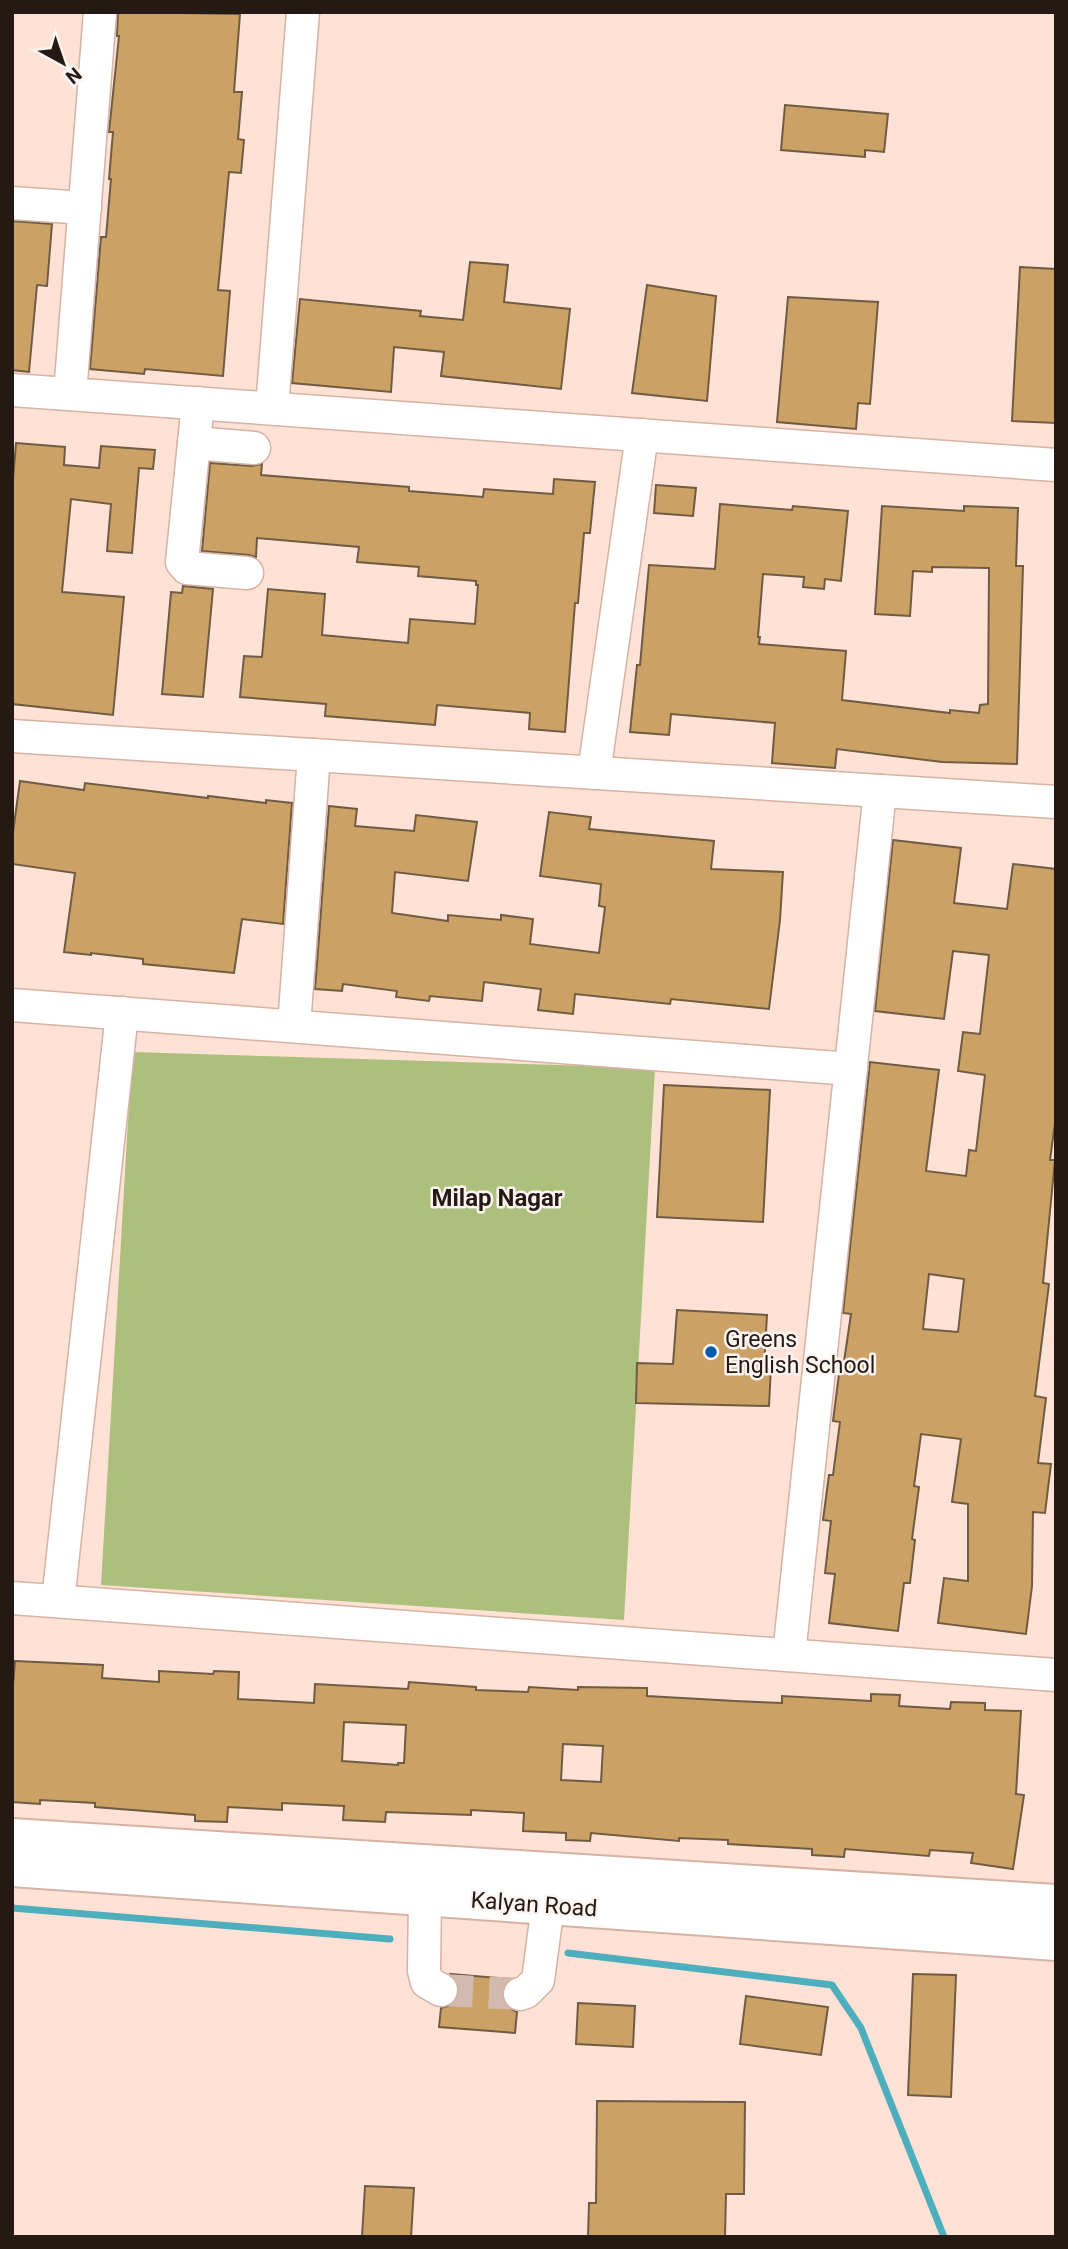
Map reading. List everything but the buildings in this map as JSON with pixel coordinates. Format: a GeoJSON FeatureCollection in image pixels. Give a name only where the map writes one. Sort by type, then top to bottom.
{"type":"FeatureCollection","features":[{"type":"Feature","properties":{"kind":"main road","name":"Kalyan Road"},"geometry":{"type":"LineString","coordinates":[[12,1838],[427,1881],[548,1905],[1056,1941]]}},
{"type":"Feature","properties":{"kind":"main road","name":"Kalyan Road"},"geometry":{"type":"LineString","coordinates":[[12,1867],[1056,1904]]}},
{"type":"Feature","properties":{"kind":"street"},"geometry":{"type":"LineString","coordinates":[[70,394],[100,12]]}},
{"type":"Feature","properties":{"kind":"street"},"geometry":{"type":"LineString","coordinates":[[272,408],[303,12]]}},
{"type":"Feature","properties":{"kind":"street"},"geometry":{"type":"LineString","coordinates":[[12,203],[85,208]]}},
{"type":"Feature","properties":{"kind":"street"},"geometry":{"type":"LineString","coordinates":[[12,390],[1056,465]]}},
{"type":"Feature","properties":{"kind":"street"},"geometry":{"type":"LineString","coordinates":[[198,403],[182,562],[187,568],[247,573]]}},
{"type":"Feature","properties":{"kind":"street"},"geometry":{"type":"LineString","coordinates":[[594,773],[642,435]]}},
{"type":"Feature","properties":{"kind":"street"},"geometry":{"type":"LineString","coordinates":[[194,443],[254,448]]}},
{"type":"Feature","properties":{"kind":"street"},"geometry":{"type":"LineString","coordinates":[[12,736],[1056,802]]}},
{"type":"Feature","properties":{"kind":"street"},"geometry":{"type":"LineString","coordinates":[[294,1026],[314,755]]}},
{"type":"Feature","properties":{"kind":"street"},"geometry":{"type":"LineString","coordinates":[[789,1655],[880,791]]}},
{"type":"Feature","properties":{"kind":"street"},"geometry":{"type":"LineString","coordinates":[[12,1005],[851,1069]]}},
{"type":"Feature","properties":{"kind":"street"},"geometry":{"type":"LineString","coordinates":[[58,1601],[122,1013]]}},
{"type":"Feature","properties":{"kind":"street"},"geometry":{"type":"LineString","coordinates":[[12,1598],[1056,1675]]}},
{"type":"Feature","properties":{"kind":"street"},"geometry":{"type":"LineString","coordinates":[[427,1881],[424,1971],[427,1982],[441,1990]]}},
{"type":"Feature","properties":{"kind":"street"},"geometry":{"type":"LineString","coordinates":[[520,1994],[526,1992],[538,1980],[548,1905]]}},
{"type":"Feature","properties":{"kind":"green space"},"geometry":{"type":"Polygon","coordinates":[[[132,1052],[655,1068],[624,1620],[101,1585],[132,1052]]]}},
{"type":"Feature","properties":{"kind":"waterway"},"geometry":{"type":"LineString","coordinates":[[12,1908],[390,1939]]}},
{"type":"Feature","properties":{"kind":"waterway"},"geometry":{"type":"LineString","coordinates":[[568,1953],[832,1985],[861,2028],[944,2237]]}},
{"type":"Feature","properties":{"kind":"tunnel"},"geometry":{"type":"LineString","coordinates":[[441,1990],[520,1994]]}},
{"type":"Feature","properties":{"kind":"place","name":"Greens English School"},"geometry":{"type":"Point","coordinates":[711,1352]}},
{"type":"Feature","properties":{"kind":"district","name":"Milap Nagar"},"geometry":{"type":"Point","coordinates":[497,1198]}}]}
